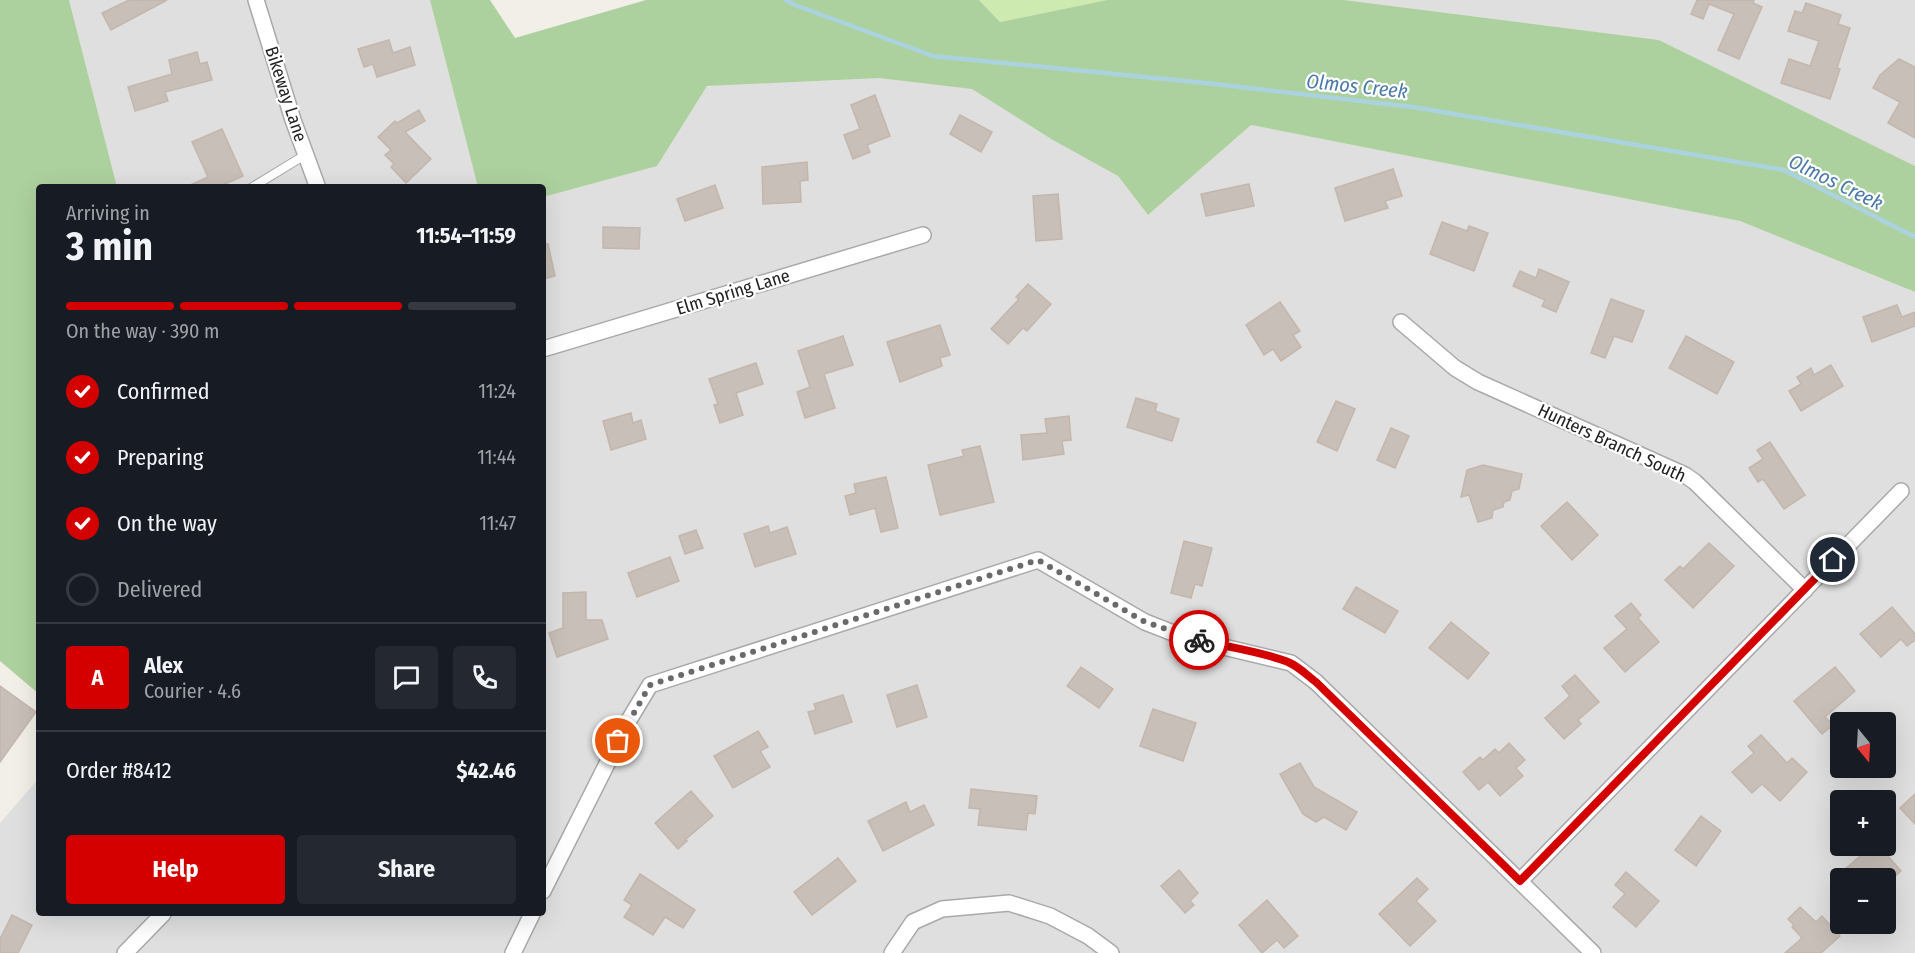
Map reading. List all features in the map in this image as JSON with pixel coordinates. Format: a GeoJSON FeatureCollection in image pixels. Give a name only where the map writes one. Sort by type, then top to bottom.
{"type":"FeatureCollection","features":[{"type":"Feature","properties":{"kind":"street","name":"Bikeway Lane"},"geometry":{"type":"LineString","coordinates":[[256,0],[316,184]]}},
{"type":"Feature","properties":{"kind":"street","name":"Elm Spring Lane"},"geometry":{"type":"LineString","coordinates":[[546,348],[923,235]]}},
{"type":"Feature","properties":{"kind":"street","name":"Hunters Branch South"},"geometry":{"type":"LineString","coordinates":[[1401,322],[1455,368],[1478,382],[1663,464],[1695,482],[1805,590]]}},
{"type":"Feature","properties":{"kind":"street"},"geometry":{"type":"LineString","coordinates":[[1520,881],[1901,491]]}},
{"type":"Feature","properties":{"kind":"street"},"geometry":{"type":"LineString","coordinates":[[546,885],[629,720],[650,685],[1038,560],[1145,622],[1186,638],[1291,663],[1316,682],[1593,953]]}},
{"type":"Feature","properties":{"kind":"street"},"geometry":{"type":"LineString","coordinates":[[892,953],[913,922],[942,909],[1009,903],[1050,916],[1088,936],[1111,953]]}},
{"type":"Feature","properties":{"kind":"street"},"geometry":{"type":"LineString","coordinates":[[125,953],[161,916]]}},
{"type":"Feature","properties":{"kind":"street"},"geometry":{"type":"LineString","coordinates":[[513,953],[531,916]]}},
{"type":"Feature","properties":{"kind":"lane"},"geometry":{"type":"LineString","coordinates":[[257,184],[305,154]]}},
{"type":"Feature","properties":{"kind":"shaded area"},"geometry":{"type":"Polygon","coordinates":[[[69,0],[434,0],[476,138],[1000,22],[1148,215],[1251,125],[1740,221],[1915,292],[1915,953],[0,953],[0,823],[36,781],[36,916],[546,916],[546,184],[116,184],[69,0]]]}},
{"type":"Feature","properties":{"kind":"shaded area"},"geometry":{"type":"Polygon","coordinates":[[[1344,0],[1915,0],[1915,166],[1659,40],[1344,0]]]}},
{"type":"Feature","properties":{"kind":"green space"},"geometry":{"type":"Polygon","coordinates":[[[0,0],[69,0],[116,184],[36,184],[36,691],[0,661],[0,0]]]}},
{"type":"Feature","properties":{"kind":"green space"},"geometry":{"type":"Polygon","coordinates":[[[430,0],[490,0],[515,38],[646,0],[979,0],[1000,22],[1107,0],[1344,0],[1659,40],[1915,166],[1915,292],[1740,221],[1251,125],[1148,215],[1118,176],[1053,140],[972,89],[879,78],[707,86],[657,166],[546,196],[546,184],[477,184],[430,0]]]}},
{"type":"Feature","properties":{"kind":"green space"},"geometry":{"type":"Polygon","coordinates":[[[979,0],[1107,0],[1000,22],[979,0]]]}},
{"type":"Feature","properties":{"kind":"building"},"geometry":{"type":"Polygon","coordinates":[[[129,0],[167,0],[111,30],[102,13],[129,0]]]}},
{"type":"Feature","properties":{"kind":"building"},"geometry":{"type":"Polygon","coordinates":[[[1697,0],[1754,0],[1753,3],[1762,7],[1739,59],[1718,50],[1734,14],[1709,4],[1703,19],[1691,14],[1697,0]]]}},
{"type":"Feature","properties":{"kind":"building"},"geometry":{"type":"Polygon","coordinates":[[[1806,3],[1841,15],[1838,24],[1850,28],[1830,99],[1781,83],[1789,59],[1810,66],[1819,41],[1788,31],[1795,11],[1802,13],[1806,3]]]}},
{"type":"Feature","properties":{"kind":"building"},"geometry":{"type":"Polygon","coordinates":[[[389,40],[393,53],[410,47],[415,65],[377,77],[373,64],[364,67],[358,49],[389,40]]]}},
{"type":"Feature","properties":{"kind":"building"},"geometry":{"type":"Polygon","coordinates":[[[197,52],[200,64],[207,62],[212,80],[165,92],[168,101],[135,111],[128,87],[172,74],[169,60],[197,52]]]}},
{"type":"Feature","properties":{"kind":"building"},"geometry":{"type":"Polygon","coordinates":[[[1899,59],[1915,67],[1915,138],[1888,123],[1900,102],[1873,88],[1880,75],[1899,59]]]}},
{"type":"Feature","properties":{"kind":"building"},"geometry":{"type":"Polygon","coordinates":[[[875,95],[890,136],[867,145],[870,152],[853,159],[844,135],[860,129],[851,105],[875,95]]]}},
{"type":"Feature","properties":{"kind":"building"},"geometry":{"type":"Polygon","coordinates":[[[419,110],[425,121],[405,132],[431,159],[406,183],[391,167],[394,164],[385,155],[391,150],[378,137],[395,121],[397,123],[419,110]]]}},
{"type":"Feature","properties":{"kind":"building"},"geometry":{"type":"Polygon","coordinates":[[[960,115],[992,132],[981,152],[950,134],[960,115]]]}},
{"type":"Feature","properties":{"kind":"building"},"geometry":{"type":"Polygon","coordinates":[[[222,129],[243,176],[225,184],[193,184],[208,177],[192,142],[222,129]]]}},
{"type":"Feature","properties":{"kind":"building"},"geometry":{"type":"Polygon","coordinates":[[[807,162],[808,180],[800,181],[801,202],[763,204],[762,167],[807,162]]]}},
{"type":"Feature","properties":{"kind":"building"},"geometry":{"type":"Polygon","coordinates":[[[1393,169],[1402,196],[1385,201],[1388,208],[1345,221],[1335,188],[1393,169]]]}},
{"type":"Feature","properties":{"kind":"building"},"geometry":{"type":"Polygon","coordinates":[[[1249,184],[1254,206],[1206,216],[1201,194],[1249,184]]]}},
{"type":"Feature","properties":{"kind":"building"},"geometry":{"type":"Polygon","coordinates":[[[715,185],[723,208],[685,221],[677,199],[715,185]]]}},
{"type":"Feature","properties":{"kind":"building"},"geometry":{"type":"Polygon","coordinates":[[[1058,194],[1062,239],[1036,241],[1033,196],[1058,194]]]}},
{"type":"Feature","properties":{"kind":"building"},"geometry":{"type":"Polygon","coordinates":[[[1442,222],[1467,231],[1469,226],[1488,233],[1474,271],[1430,254],[1442,222]]]}},
{"type":"Feature","properties":{"kind":"building"},"geometry":{"type":"Polygon","coordinates":[[[603,227],[640,228],[639,249],[603,248],[603,227]]]}},
{"type":"Feature","properties":{"kind":"building"},"geometry":{"type":"Polygon","coordinates":[[[546,244],[548,244],[555,276],[546,278],[546,244]]]}},
{"type":"Feature","properties":{"kind":"building"},"geometry":{"type":"Polygon","coordinates":[[[1539,269],[1569,282],[1556,312],[1542,306],[1545,300],[1513,286],[1520,271],[1536,278],[1539,269]]]}},
{"type":"Feature","properties":{"kind":"building"},"geometry":{"type":"Polygon","coordinates":[[[1028,284],[1051,304],[1027,331],[1023,328],[1008,344],[991,329],[1019,299],[1016,297],[1028,284]]]}},
{"type":"Feature","properties":{"kind":"building"},"geometry":{"type":"Polygon","coordinates":[[[1611,299],[1644,311],[1632,342],[1614,336],[1605,358],[1591,353],[1611,299]]]}},
{"type":"Feature","properties":{"kind":"building"},"geometry":{"type":"Polygon","coordinates":[[[1280,302],[1300,331],[1293,335],[1301,347],[1281,361],[1273,349],[1264,355],[1246,325],[1280,302]]]}},
{"type":"Feature","properties":{"kind":"building"},"geometry":{"type":"Polygon","coordinates":[[[1897,305],[1902,317],[1915,312],[1915,326],[1872,342],[1863,317],[1897,305]]]}},
{"type":"Feature","properties":{"kind":"building"},"geometry":{"type":"Polygon","coordinates":[[[940,325],[950,355],[940,358],[942,366],[900,382],[887,342],[940,325]]]}},
{"type":"Feature","properties":{"kind":"building"},"geometry":{"type":"Polygon","coordinates":[[[843,336],[853,365],[824,374],[835,408],[805,418],[797,392],[810,387],[798,351],[843,336]]]}},
{"type":"Feature","properties":{"kind":"building"},"geometry":{"type":"Polygon","coordinates":[[[1686,336],[1734,362],[1717,394],[1669,368],[1686,336]]]}},
{"type":"Feature","properties":{"kind":"building"},"geometry":{"type":"Polygon","coordinates":[[[756,363],[763,384],[736,393],[743,415],[720,423],[714,405],[718,404],[709,379],[756,363]]]}},
{"type":"Feature","properties":{"kind":"building"},"geometry":{"type":"Polygon","coordinates":[[[1831,365],[1843,386],[1801,411],[1789,391],[1801,384],[1797,377],[1811,368],[1814,375],[1831,365]]]}},
{"type":"Feature","properties":{"kind":"building"},"geometry":{"type":"Polygon","coordinates":[[[1136,398],[1157,404],[1155,411],[1179,419],[1172,441],[1127,427],[1136,398]]]}},
{"type":"Feature","properties":{"kind":"building"},"geometry":{"type":"Polygon","coordinates":[[[1336,401],[1355,409],[1337,451],[1317,442],[1336,401]]]}},
{"type":"Feature","properties":{"kind":"building"},"geometry":{"type":"Polygon","coordinates":[[[631,413],[633,423],[641,420],[646,439],[611,450],[603,421],[631,413]]]}},
{"type":"Feature","properties":{"kind":"building"},"geometry":{"type":"Polygon","coordinates":[[[1069,416],[1071,440],[1062,441],[1064,454],[1023,460],[1021,435],[1047,433],[1045,419],[1069,416]]]}},
{"type":"Feature","properties":{"kind":"building"},"geometry":{"type":"Polygon","coordinates":[[[1391,428],[1409,436],[1395,468],[1377,460],[1391,428]]]}},
{"type":"Feature","properties":{"kind":"building"},"geometry":{"type":"Polygon","coordinates":[[[1770,442],[1805,495],[1784,509],[1763,479],[1758,482],[1749,468],[1763,459],[1757,450],[1770,442]]]}},
{"type":"Feature","properties":{"kind":"building"},"geometry":{"type":"Polygon","coordinates":[[[980,446],[994,502],[940,515],[928,465],[964,456],[962,450],[980,446]]]}},
{"type":"Feature","properties":{"kind":"building"},"geometry":{"type":"Polygon","coordinates":[[[1483,465],[1522,474],[1519,489],[1512,491],[1510,500],[1504,502],[1503,507],[1493,510],[1492,518],[1478,522],[1469,495],[1461,497],[1467,470],[1483,465]]]}},
{"type":"Feature","properties":{"kind":"building"},"geometry":{"type":"Polygon","coordinates":[[[886,477],[898,528],[881,532],[875,508],[850,515],[845,496],[856,493],[854,484],[886,477]]]}},
{"type":"Feature","properties":{"kind":"building"},"geometry":{"type":"Polygon","coordinates":[[[1567,502],[1598,535],[1572,560],[1541,526],[1567,502]]]}},
{"type":"Feature","properties":{"kind":"building"},"geometry":{"type":"Polygon","coordinates":[[[768,526],[770,533],[787,527],[796,554],[755,567],[744,534],[768,526]]]}},
{"type":"Feature","properties":{"kind":"building"},"geometry":{"type":"Polygon","coordinates":[[[696,530],[703,548],[685,554],[679,536],[696,530]]]}},
{"type":"Feature","properties":{"kind":"building"},"geometry":{"type":"Polygon","coordinates":[[[1184,541],[1212,548],[1202,586],[1195,584],[1191,598],[1171,593],[1184,541]]]}},
{"type":"Feature","properties":{"kind":"building"},"geometry":{"type":"Polygon","coordinates":[[[1709,543],[1734,566],[1693,608],[1665,580],[1680,566],[1683,569],[1709,543]]]}},
{"type":"Feature","properties":{"kind":"building"},"geometry":{"type":"Polygon","coordinates":[[[670,557],[679,581],[637,597],[628,573],[670,557]]]}},
{"type":"Feature","properties":{"kind":"building"},"geometry":{"type":"Polygon","coordinates":[[[1356,587],[1398,611],[1385,633],[1343,609],[1356,587]]]}},
{"type":"Feature","properties":{"kind":"building"},"geometry":{"type":"Polygon","coordinates":[[[586,592],[586,620],[602,620],[608,639],[557,657],[549,633],[563,628],[563,593],[586,592]]]}},
{"type":"Feature","properties":{"kind":"building"},"geometry":{"type":"Polygon","coordinates":[[[1631,603],[1641,615],[1638,618],[1659,642],[1625,672],[1604,648],[1627,629],[1615,616],[1631,603]]]}},
{"type":"Feature","properties":{"kind":"building"},"geometry":{"type":"Polygon","coordinates":[[[1892,607],[1915,634],[1915,640],[1907,646],[1901,639],[1881,657],[1860,634],[1892,607]]]}},
{"type":"Feature","properties":{"kind":"building"},"geometry":{"type":"Polygon","coordinates":[[[1451,622],[1489,653],[1468,679],[1429,648],[1451,622]]]}},
{"type":"Feature","properties":{"kind":"building"},"geometry":{"type":"Polygon","coordinates":[[[1081,667],[1113,689],[1099,708],[1067,686],[1081,667]]]}},
{"type":"Feature","properties":{"kind":"building"},"geometry":{"type":"Polygon","coordinates":[[[1835,667],[1855,691],[1825,717],[1830,722],[1830,727],[1822,734],[1794,701],[1835,667]]]}},
{"type":"Feature","properties":{"kind":"building"},"geometry":{"type":"Polygon","coordinates":[[[1575,675],[1599,702],[1578,720],[1581,724],[1564,739],[1545,718],[1570,696],[1562,686],[1575,675]]]}},
{"type":"Feature","properties":{"kind":"building"},"geometry":{"type":"Polygon","coordinates":[[[917,685],[927,717],[897,727],[887,695],[917,685]]]}},
{"type":"Feature","properties":{"kind":"building"},"geometry":{"type":"Polygon","coordinates":[[[0,686],[36,712],[0,762],[0,686]]]}},
{"type":"Feature","properties":{"kind":"building"},"geometry":{"type":"Polygon","coordinates":[[[843,695],[852,722],[815,734],[808,712],[816,710],[814,704],[843,695]]]}},
{"type":"Feature","properties":{"kind":"building"},"geometry":{"type":"Polygon","coordinates":[[[1153,709],[1196,723],[1183,761],[1140,746],[1153,709]]]}},
{"type":"Feature","properties":{"kind":"building"},"geometry":{"type":"Polygon","coordinates":[[[758,731],[768,747],[760,751],[770,767],[733,788],[714,756],[758,731]]]}},
{"type":"Feature","properties":{"kind":"building"},"geometry":{"type":"Polygon","coordinates":[[[1761,735],[1787,763],[1792,758],[1807,772],[1780,801],[1762,784],[1752,793],[1732,772],[1754,753],[1748,746],[1761,735]]]}},
{"type":"Feature","properties":{"kind":"building"},"geometry":{"type":"Polygon","coordinates":[[[1509,743],[1525,760],[1516,768],[1523,776],[1500,796],[1488,782],[1479,790],[1463,772],[1480,757],[1483,760],[1495,749],[1499,753],[1509,743]]]}},
{"type":"Feature","properties":{"kind":"building"},"geometry":{"type":"Polygon","coordinates":[[[1300,763],[1314,787],[1357,812],[1346,830],[1324,817],[1316,822],[1303,814],[1280,774],[1300,763]]]}},
{"type":"Feature","properties":{"kind":"building"},"geometry":{"type":"Polygon","coordinates":[[[971,789],[1037,796],[1035,814],[1028,813],[1026,830],[978,825],[980,809],[969,808],[971,789]]]}},
{"type":"Feature","properties":{"kind":"building"},"geometry":{"type":"Polygon","coordinates":[[[691,791],[713,816],[678,849],[655,823],[691,791]]]}},
{"type":"Feature","properties":{"kind":"building"},"geometry":{"type":"Polygon","coordinates":[[[1915,794],[1915,824],[1900,808],[1915,794]]]}},
{"type":"Feature","properties":{"kind":"building"},"geometry":{"type":"Polygon","coordinates":[[[906,802],[910,812],[924,805],[934,825],[883,851],[868,821],[906,802]]]}},
{"type":"Feature","properties":{"kind":"building"},"geometry":{"type":"Polygon","coordinates":[[[1701,816],[1721,831],[1696,866],[1675,850],[1701,816]]]}},
{"type":"Feature","properties":{"kind":"building"},"geometry":{"type":"Polygon","coordinates":[[[1860,856],[1888,856],[1901,871],[1896,875],[1896,868],[1846,868],[1860,856]]]}},
{"type":"Feature","properties":{"kind":"building"},"geometry":{"type":"Polygon","coordinates":[[[838,858],[856,881],[812,915],[794,892],[838,858]]]}},
{"type":"Feature","properties":{"kind":"building"},"geometry":{"type":"Polygon","coordinates":[[[1179,870],[1198,893],[1190,901],[1194,905],[1185,913],[1161,886],[1179,870]]]}},
{"type":"Feature","properties":{"kind":"building"},"geometry":{"type":"Polygon","coordinates":[[[1626,872],[1659,901],[1636,927],[1613,907],[1625,894],[1615,885],[1626,872]]]}},
{"type":"Feature","properties":{"kind":"building"},"geometry":{"type":"Polygon","coordinates":[[[640,874],[695,910],[683,928],[665,917],[653,935],[624,917],[632,905],[624,900],[640,874]]]}},
{"type":"Feature","properties":{"kind":"building"},"geometry":{"type":"Polygon","coordinates":[[[1417,878],[1428,889],[1416,901],[1436,921],[1410,946],[1379,914],[1417,878]]]}},
{"type":"Feature","properties":{"kind":"building"},"geometry":{"type":"Polygon","coordinates":[[[1267,900],[1298,936],[1284,948],[1277,940],[1262,953],[1239,925],[1267,900]]]}},
{"type":"Feature","properties":{"kind":"building"},"geometry":{"type":"Polygon","coordinates":[[[1800,907],[1816,922],[1822,916],[1830,925],[1830,934],[1840,936],[1821,953],[1785,953],[1802,938],[1788,919],[1800,907]]]}},
{"type":"Feature","properties":{"kind":"building"},"geometry":{"type":"Polygon","coordinates":[[[12,915],[32,925],[18,953],[0,953],[0,939],[12,915]]]}},
{"type":"Feature","properties":{"kind":"waterway","name":"Olmos Creek"},"geometry":{"type":"LineString","coordinates":[[786,0],[933,56],[1206,83],[1413,107],[1784,170],[1915,237]]}},
{"type":"Feature","properties":{"kind":"way so far"},"geometry":{"type":"LineString","coordinates":[[618,741],[650,685],[1038,560],[1145,622],[1186,638],[1199,640]]}},
{"type":"Feature","properties":{"kind":"route"},"geometry":{"type":"LineString","coordinates":[[1199,640],[1291,663],[1316,682],[1520,881],[1833,560]]}}]}
